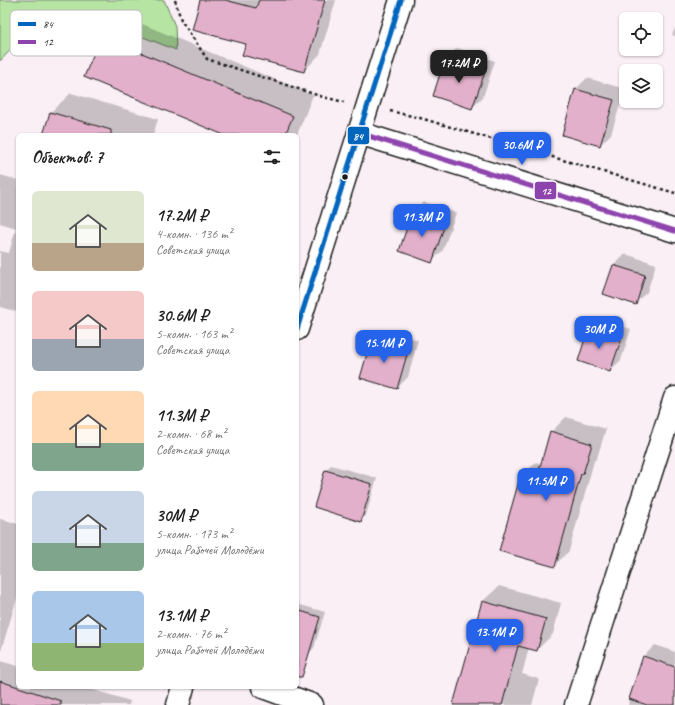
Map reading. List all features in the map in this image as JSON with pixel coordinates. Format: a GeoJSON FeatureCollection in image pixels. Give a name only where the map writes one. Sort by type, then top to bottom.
{"type":"FeatureCollection","features":[{"type":"Feature","properties":{"kind":"street"},"geometry":{"type":"LineString","coordinates":[[299,323],[401,0]]}},
{"type":"Feature","properties":{"kind":"street"},"geometry":{"type":"LineString","coordinates":[[359,133],[675,231]]}},
{"type":"Feature","properties":{"kind":"street"},"geometry":{"type":"LineString","coordinates":[[576,705],[675,398]]}},
{"type":"Feature","properties":{"kind":"street"},"geometry":{"type":"LineString","coordinates":[[178,705],[182,689]]}},
{"type":"Feature","properties":{"kind":"street"},"geometry":{"type":"LineString","coordinates":[[268,689],[312,705]]}},
{"type":"Feature","properties":{"kind":"path"},"geometry":{"type":"LineString","coordinates":[[175,0],[180,20],[207,59],[323,97]]}},
{"type":"Feature","properties":{"kind":"path"},"geometry":{"type":"LineString","coordinates":[[420,118],[675,193]]}},
{"type":"Feature","properties":{"kind":"green space"},"geometry":{"type":"Polygon","coordinates":[[[0,0],[164,0],[175,26],[176,50],[142,37],[142,10],[10,10],[10,50],[0,61],[0,0]]]}},
{"type":"Feature","properties":{"kind":"building"},"geometry":{"type":"Polygon","coordinates":[[[200,0],[225,0],[256,8],[259,0],[325,0],[304,72],[242,55],[246,44],[192,30],[200,0]]]}},
{"type":"Feature","properties":{"kind":"building"},"geometry":{"type":"Polygon","coordinates":[[[142,53],[293,116],[286,133],[219,133],[84,77],[93,56],[142,56],[142,53]]]}},
{"type":"Feature","properties":{"kind":"building"},"geometry":{"type":"Polygon","coordinates":[[[445,58],[485,72],[472,109],[433,96],[445,58]]]}},
{"type":"Feature","properties":{"kind":"building"},"geometry":{"type":"Polygon","coordinates":[[[575,89],[614,100],[600,146],[562,135],[575,89]]]}},
{"type":"Feature","properties":{"kind":"building"},"geometry":{"type":"Polygon","coordinates":[[[50,112],[111,130],[111,133],[44,133],[50,112]]]}},
{"type":"Feature","properties":{"kind":"building"},"geometry":{"type":"Polygon","coordinates":[[[412,213],[445,224],[432,263],[399,251],[412,213]]]}},
{"type":"Feature","properties":{"kind":"building"},"geometry":{"type":"Polygon","coordinates":[[[613,265],[645,275],[636,305],[603,294],[613,265]]]}},
{"type":"Feature","properties":{"kind":"building"},"geometry":{"type":"Polygon","coordinates":[[[588,329],[621,340],[610,372],[578,361],[588,329]]]}},
{"type":"Feature","properties":{"kind":"building"},"geometry":{"type":"Polygon","coordinates":[[[371,340],[408,351],[397,389],[360,378],[371,340]]]}},
{"type":"Feature","properties":{"kind":"building"},"geometry":{"type":"Polygon","coordinates":[[[550,431],[592,444],[583,474],[581,474],[555,567],[499,551],[520,477],[536,481],[550,431]]]}},
{"type":"Feature","properties":{"kind":"building"},"geometry":{"type":"Polygon","coordinates":[[[325,470],[372,484],[361,522],[314,507],[325,470]]]}},
{"type":"Feature","properties":{"kind":"building"},"geometry":{"type":"Polygon","coordinates":[[[482,601],[546,619],[537,651],[518,646],[502,705],[453,705],[482,601]]]}},
{"type":"Feature","properties":{"kind":"building"},"geometry":{"type":"Polygon","coordinates":[[[299,611],[320,617],[302,677],[299,677],[299,611]]]}},
{"type":"Feature","properties":{"kind":"building"},"geometry":{"type":"Polygon","coordinates":[[[643,656],[675,667],[675,705],[647,705],[629,699],[643,656]]]}},
{"type":"Feature","properties":{"kind":"building"},"geometry":{"type":"Polygon","coordinates":[[[0,681],[16,686],[16,689],[24,689],[61,701],[61,705],[0,705],[0,681]]]}},
{"type":"Feature","properties":{"kind":"transit line","name":"84"},"geometry":{"type":"LineString","coordinates":[[299,323],[401,0]]}},
{"type":"Feature","properties":{"kind":"transit line","name":"12"},"geometry":{"type":"LineString","coordinates":[[359,133],[675,231]]}}]}
